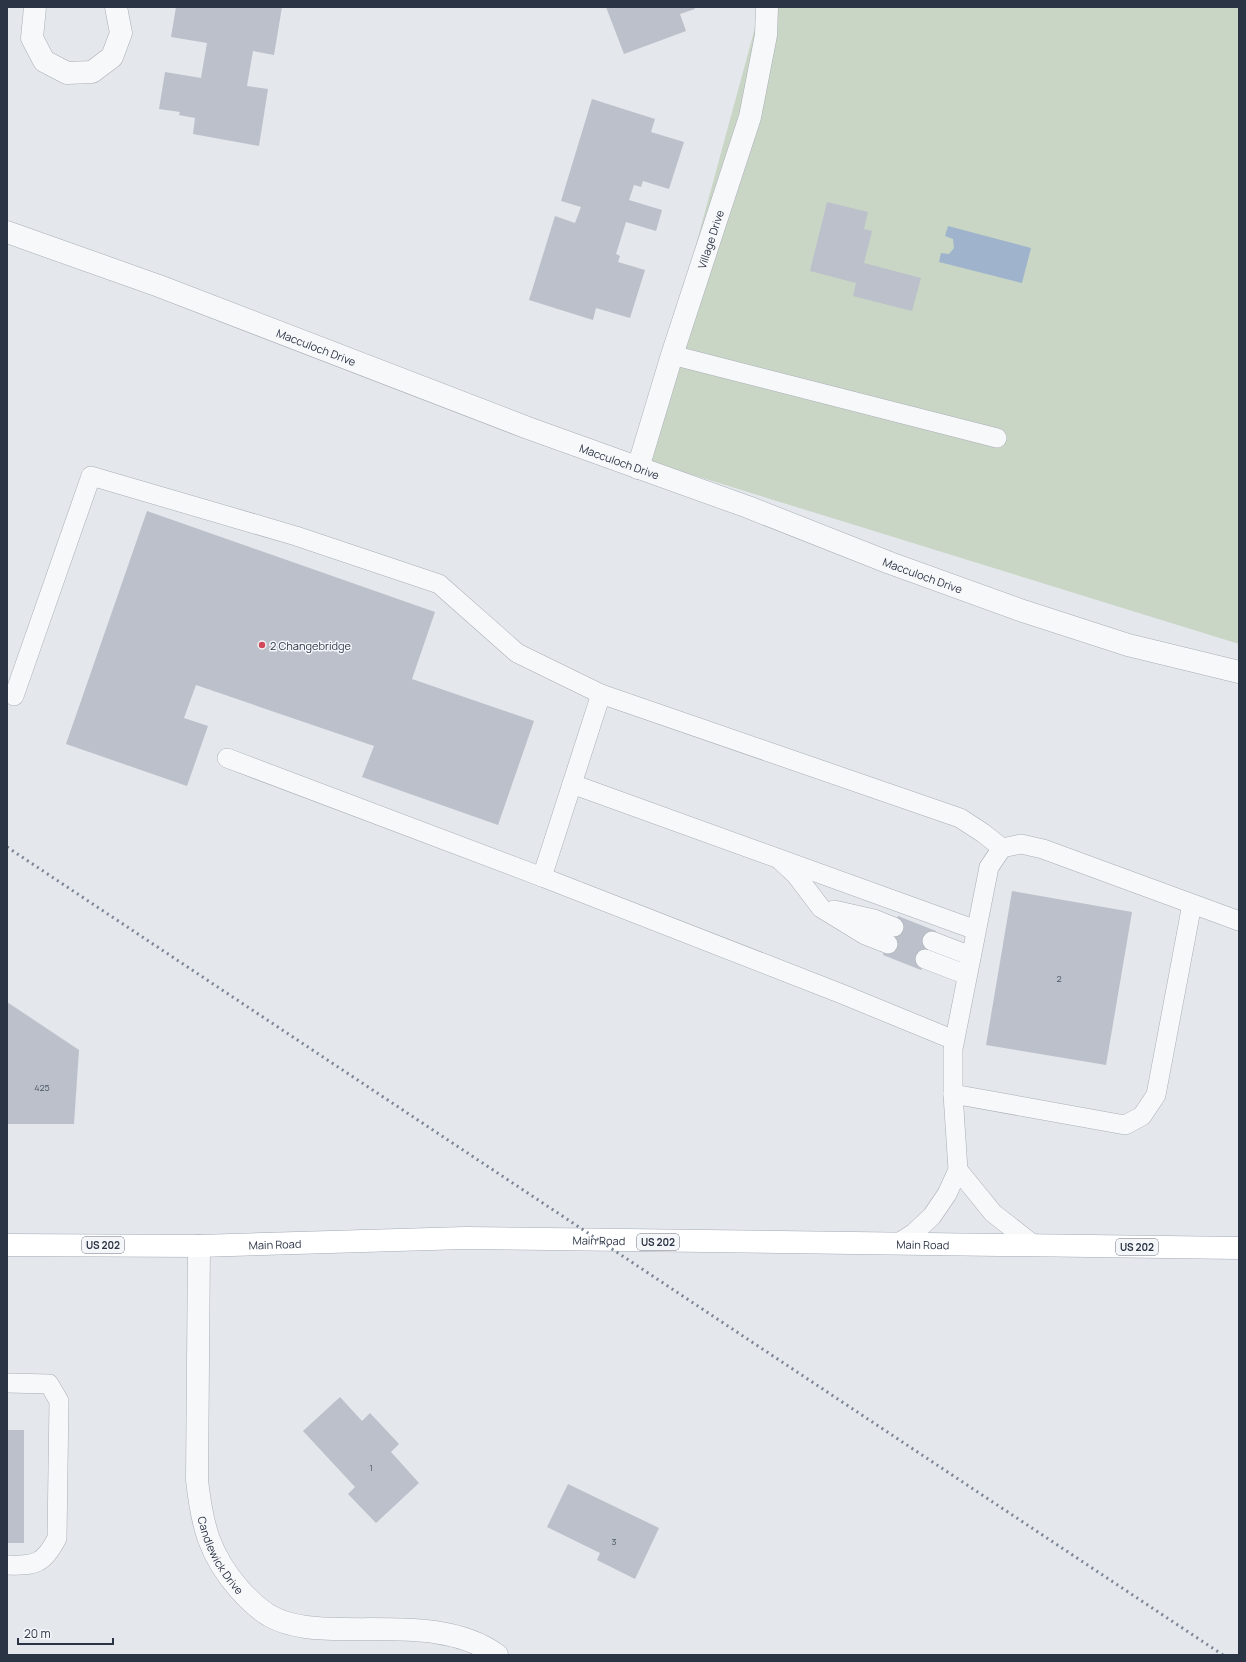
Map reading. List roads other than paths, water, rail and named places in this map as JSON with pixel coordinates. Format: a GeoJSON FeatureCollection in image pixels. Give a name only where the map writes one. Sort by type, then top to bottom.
{"type":"FeatureCollection","features":[{"type":"Feature","properties":{"kind":"main road","name":"Main Road"},"geometry":{"type":"LineString","coordinates":[[7,1245],[198,1246],[465,1238],[1239,1248]]}},
{"type":"Feature","properties":{"kind":"street"},"geometry":{"type":"LineString","coordinates":[[35,7],[32,38],[44,61],[67,73],[92,72],[112,57],[121,33],[116,7]]}},
{"type":"Feature","properties":{"kind":"street","name":"Village Drive"},"geometry":{"type":"LineString","coordinates":[[638,468],[672,355],[750,117],[766,35],[767,7]]}},
{"type":"Feature","properties":{"kind":"street","name":"Macculoch Drive"},"geometry":{"type":"LineString","coordinates":[[7,232],[159,286],[528,428],[748,507],[890,563],[1023,611],[1128,645],[1239,672]]}},
{"type":"Feature","properties":{"kind":"street","name":"Candlewick Drive"},"geometry":{"type":"LineString","coordinates":[[198,1246],[197,1480],[200,1514],[207,1538],[220,1564],[233,1582],[250,1602],[270,1616],[291,1625],[319,1629],[412,1630],[446,1634],[471,1641],[497,1655]]}},
{"type":"Feature","properties":{"kind":"lane"},"geometry":{"type":"LineString","coordinates":[[672,355],[996,438]]}},
{"type":"Feature","properties":{"kind":"lane"},"geometry":{"type":"LineString","coordinates":[[14,696],[91,476],[296,536],[439,584],[517,653],[601,694],[960,818],[1002,848]]}},
{"type":"Feature","properties":{"kind":"lane"},"geometry":{"type":"LineString","coordinates":[[542,877],[601,694]]}},
{"type":"Feature","properties":{"kind":"lane"},"geometry":{"type":"LineString","coordinates":[[227,758],[542,877],[827,988],[954,1040]]}},
{"type":"Feature","properties":{"kind":"lane"},"geometry":{"type":"LineString","coordinates":[[572,784],[976,930]]}},
{"type":"Feature","properties":{"kind":"lane"},"geometry":{"type":"LineString","coordinates":[[897,1244],[914,1233],[932,1216],[946,1194],[958,1170],[953,1094],[954,1040],[989,867],[1002,848],[1021,844],[1043,849],[1239,921]]}},
{"type":"Feature","properties":{"kind":"lane"},"geometry":{"type":"LineString","coordinates":[[777,857],[796,875],[821,908],[874,919],[891,935]]}},
{"type":"Feature","properties":{"kind":"lane"},"geometry":{"type":"LineString","coordinates":[[953,1094],[1125,1126],[1142,1116],[1156,1095],[1192,904]]}},
{"type":"Feature","properties":{"kind":"lane"},"geometry":{"type":"LineString","coordinates":[[932,941],[971,956]]}},
{"type":"Feature","properties":{"kind":"lane"},"geometry":{"type":"LineString","coordinates":[[925,959],[968,975]]}},
{"type":"Feature","properties":{"kind":"lane"},"geometry":{"type":"LineString","coordinates":[[958,1170],[992,1213],[1035,1246]]}},
{"type":"Feature","properties":{"kind":"lane"},"geometry":{"type":"LineString","coordinates":[[7,1383],[49,1384],[59,1401],[57,1538],[50,1552],[40,1561],[28,1566],[7,1565]]}},
{"type":"Feature","properties":{"kind":"water"},"geometry":{"type":"Polygon","coordinates":[[[948,226],[1031,248],[1022,283],[939,262],[941,253],[949,254],[954,248],[953,239],[945,236],[948,226]]]}},
{"type":"Feature","properties":{"kind":"railway"},"geometry":{"type":"LineString","coordinates":[[7,847],[1223,1655]]}},
{"type":"Feature","properties":{"kind":"place","name":"2 Changebridge"},"geometry":{"type":"Point","coordinates":[262,645]}}]}
